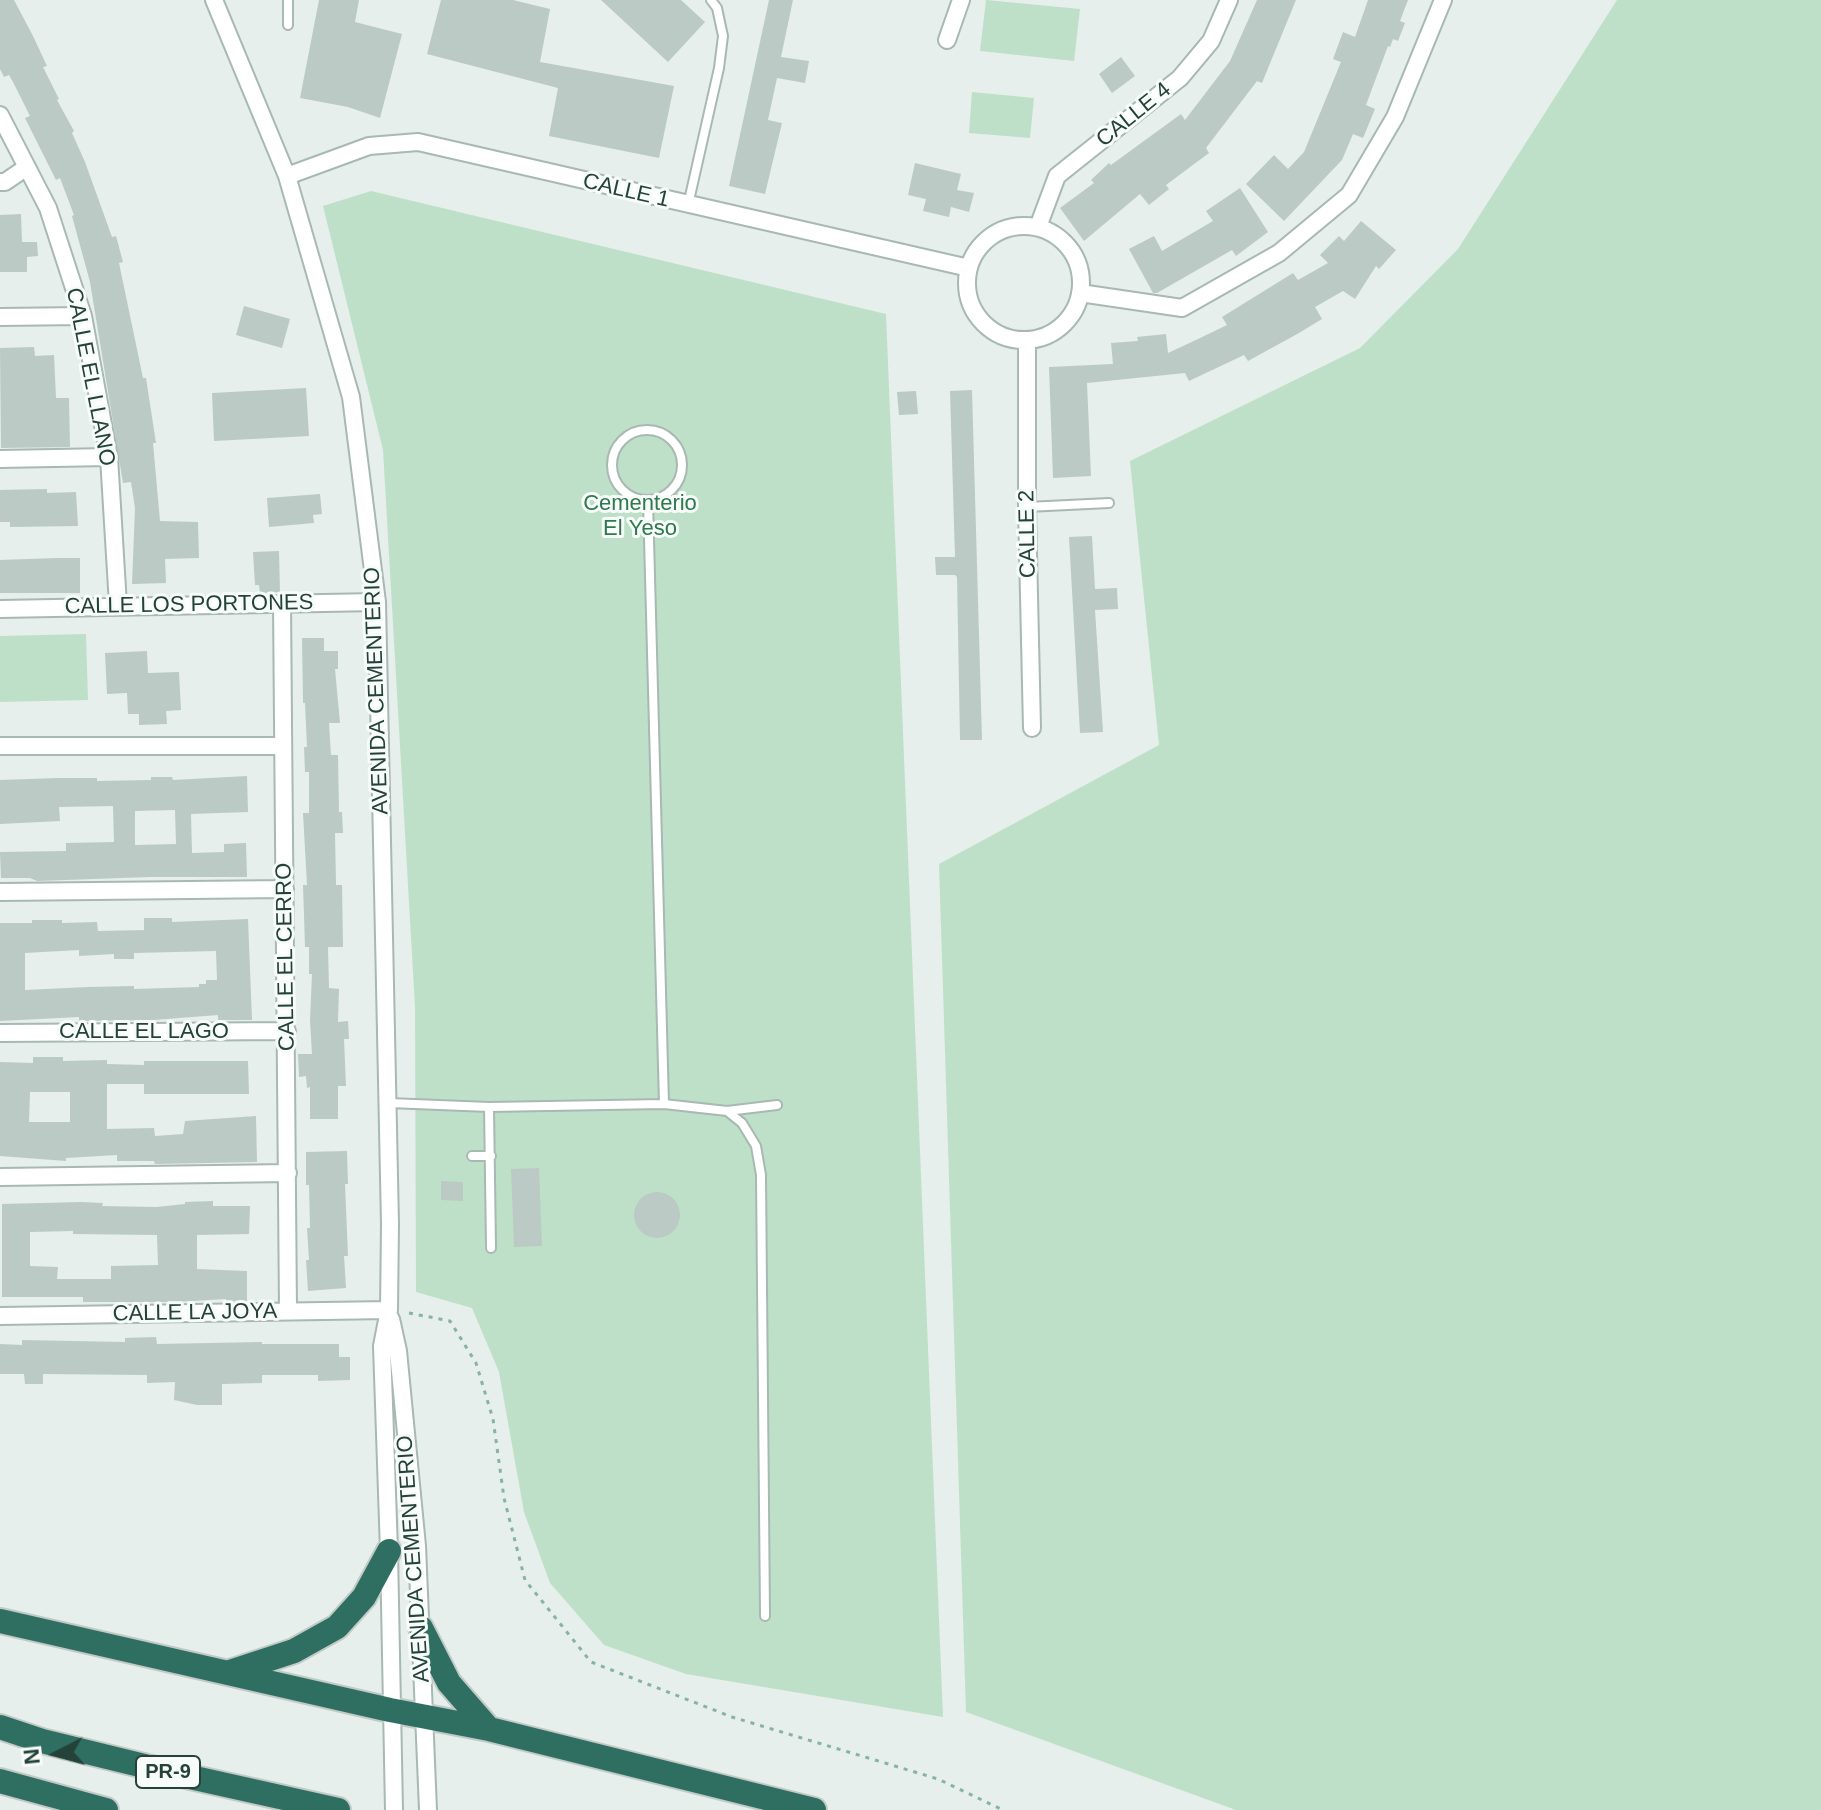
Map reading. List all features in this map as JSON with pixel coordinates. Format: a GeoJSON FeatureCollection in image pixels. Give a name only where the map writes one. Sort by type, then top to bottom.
{"type":"FeatureCollection","features":[{"type":"Feature","properties":{"kind":"highway"},"geometry":{"type":"LineString","coordinates":[[230,1672],[294,1651],[337,1627],[364,1597],[389,1551]]}},
{"type":"Feature","properties":{"kind":"highway"},"geometry":{"type":"LineString","coordinates":[[0,1621],[390,1710],[489,1729],[814,1810]]}},
{"type":"Feature","properties":{"kind":"highway"},"geometry":{"type":"LineString","coordinates":[[421,1628],[449,1683],[489,1729]]}},
{"type":"Feature","properties":{"kind":"highway","name":"PR-9"},"geometry":{"type":"LineString","coordinates":[[0,1727],[42,1741],[338,1810]]}},
{"type":"Feature","properties":{"kind":"highway"},"geometry":{"type":"LineString","coordinates":[[0,1781],[106,1810]]}},
{"type":"Feature","properties":{"kind":"street","name":"AVENIDA CEMENTERIO"},"geometry":{"type":"LineString","coordinates":[[214,0],[287,176],[351,397],[377,602],[389,1103],[389,1310],[399,1365],[417,1546],[428,1810]]}},
{"type":"Feature","properties":{"kind":"street"},"geometry":{"type":"LineString","coordinates":[[947,40],[961,0]]}},
{"type":"Feature","properties":{"kind":"street","name":"CALLE 4"},"geometry":{"type":"LineString","coordinates":[[1038,227],[1057,176],[1180,78],[1211,41],[1229,0]]}},
{"type":"Feature","properties":{"kind":"street"},"geometry":{"type":"LineString","coordinates":[[1080,293],[1182,308],[1279,253],[1349,195],[1395,117],[1443,0]]}},
{"type":"Feature","properties":{"kind":"street","name":"CALLE EL LLANO"},"geometry":{"type":"LineString","coordinates":[[0,115],[48,208],[83,316],[109,457],[118,605]]}},
{"type":"Feature","properties":{"kind":"street","name":"CALLE 1"},"geometry":{"type":"LineString","coordinates":[[287,176],[369,146],[418,142],[969,268]]}},
{"type":"Feature","properties":{"kind":"street"},"geometry":{"type":"LineString","coordinates":[[0,182],[5,182],[27,167]]}},
{"type":"Feature","properties":{"kind":"street"},"geometry":{"type":"LineString","coordinates":[[1009,227],[1038,227],[1057,236],[1072,251],[1080,271],[1080,293],[1074,311],[1062,325],[1046,336],[1027,340],[1006,337],[987,327],[974,310],[967,289],[969,268],[983,242],[1009,227]]}},
{"type":"Feature","properties":{"kind":"street"},"geometry":{"type":"LineString","coordinates":[[0,317],[83,316]]}},
{"type":"Feature","properties":{"kind":"street","name":"CALLE 2"},"geometry":{"type":"LineString","coordinates":[[1027,340],[1032,728]]}},
{"type":"Feature","properties":{"kind":"street"},"geometry":{"type":"LineString","coordinates":[[0,459],[109,457]]}},
{"type":"Feature","properties":{"kind":"street","name":"CALLE LOS PORTONES"},"geometry":{"type":"LineString","coordinates":[[0,609],[377,602]]}},
{"type":"Feature","properties":{"kind":"street","name":"CALLE EL CERRO"},"geometry":{"type":"LineString","coordinates":[[282,603],[288,1311]]}},
{"type":"Feature","properties":{"kind":"street"},"geometry":{"type":"LineString","coordinates":[[0,746],[283,746]]}},
{"type":"Feature","properties":{"kind":"street"},"geometry":{"type":"LineString","coordinates":[[0,892],[285,889]]}},
{"type":"Feature","properties":{"kind":"street","name":"CALLE EL LAGO"},"geometry":{"type":"LineString","coordinates":[[0,1033],[287,1031]]}},
{"type":"Feature","properties":{"kind":"street"},"geometry":{"type":"LineString","coordinates":[[0,1177],[288,1173]]}},
{"type":"Feature","properties":{"kind":"street","name":"AVENIDA CEMENTERIO"},"geometry":{"type":"LineString","coordinates":[[389,1310],[382,1346],[394,1810]]}},
{"type":"Feature","properties":{"kind":"street","name":"CALLE LA JOYA"},"geometry":{"type":"LineString","coordinates":[[0,1316],[389,1310]]}},
{"type":"Feature","properties":{"kind":"lane"},"geometry":{"type":"LineString","coordinates":[[288,0],[288,25]]}},
{"type":"Feature","properties":{"kind":"lane"},"geometry":{"type":"LineString","coordinates":[[688,206],[719,68],[723,36],[717,8],[711,0]]}},
{"type":"Feature","properties":{"kind":"lane"},"geometry":{"type":"LineString","coordinates":[[645,430],[656,431],[674,443],[682,464],[681,475],[668,494],[648,501],[625,493],[613,473],[616,449],[633,433],[645,430]]}},
{"type":"Feature","properties":{"kind":"lane"},"geometry":{"type":"LineString","coordinates":[[648,501],[664,1104]]}},
{"type":"Feature","properties":{"kind":"lane"},"geometry":{"type":"LineString","coordinates":[[1027,507],[1109,503]]}},
{"type":"Feature","properties":{"kind":"lane"},"geometry":{"type":"LineString","coordinates":[[389,1103],[489,1107],[664,1104],[727,1111],[777,1105]]}},
{"type":"Feature","properties":{"kind":"lane"},"geometry":{"type":"LineString","coordinates":[[489,1107],[491,1248]]}},
{"type":"Feature","properties":{"kind":"lane"},"geometry":{"type":"LineString","coordinates":[[727,1111],[742,1123],[756,1146],[761,1175],[765,1616]]}},
{"type":"Feature","properties":{"kind":"lane"},"geometry":{"type":"LineString","coordinates":[[472,1156],[491,1156]]}},
{"type":"Feature","properties":{"kind":"path"},"geometry":{"type":"LineString","coordinates":[[389,1310],[450,1321],[476,1363],[493,1419],[504,1498],[525,1580],[591,1662],[732,1717],[938,1779],[1003,1810]]}},
{"type":"Feature","properties":{"kind":"green space"},"geometry":{"type":"Polygon","coordinates":[[[986,0],[1080,9],[1074,61],[980,51],[986,0]]]}},
{"type":"Feature","properties":{"kind":"green space"},"geometry":{"type":"Polygon","coordinates":[[[1617,0],[1821,0],[1821,1810],[1236,1810],[966,1712],[939,864],[1159,745],[1130,461],[1360,348],[1458,249],[1617,0]]]}},
{"type":"Feature","properties":{"kind":"green space"},"geometry":{"type":"Polygon","coordinates":[[[972,92],[1034,98],[1030,138],[969,133],[972,92]]]}},
{"type":"Feature","properties":{"kind":"green space","name":"Cementerio El Yeso"},"geometry":{"type":"Polygon","coordinates":[[[371,191],[886,314],[943,1717],[686,1674],[604,1645],[550,1583],[524,1512],[499,1372],[472,1308],[416,1292],[415,1007],[383,450],[323,206],[371,191]]]}},
{"type":"Feature","properties":{"kind":"green space"},"geometry":{"type":"Polygon","coordinates":[[[86,634],[88,700],[0,702],[0,636],[86,634]]]}},
{"type":"Feature","properties":{"kind":"building"},"geometry":{"type":"Polygon","coordinates":[[[0,0],[14,0],[33,36],[47,66],[43,67],[57,100],[74,131],[72,133],[112,237],[116,236],[143,378],[146,378],[156,443],[153,443],[160,521],[198,522],[199,558],[165,559],[166,583],[132,584],[135,508],[131,482],[123,483],[90,282],[74,215],[60,178],[56,180],[25,118],[30,116],[13,82],[9,75],[4,77],[0,69],[0,0]]]}},
{"type":"Feature","properties":{"kind":"building"},"geometry":{"type":"Polygon","coordinates":[[[319,0],[359,0],[355,22],[402,34],[380,118],[348,107],[300,98],[319,0]]]}},
{"type":"Feature","properties":{"kind":"building"},"geometry":{"type":"Polygon","coordinates":[[[441,0],[513,0],[550,9],[540,62],[674,86],[659,158],[549,136],[558,88],[427,54],[441,0]]]}},
{"type":"Feature","properties":{"kind":"building"},"geometry":{"type":"Polygon","coordinates":[[[601,0],[681,0],[705,22],[668,62],[601,0]]]}},
{"type":"Feature","properties":{"kind":"building"},"geometry":{"type":"Polygon","coordinates":[[[769,0],[793,0],[781,57],[809,61],[805,83],[777,78],[768,120],[782,123],[765,194],[729,186],[769,0]]]}},
{"type":"Feature","properties":{"kind":"building"},"geometry":{"type":"Polygon","coordinates":[[[1257,0],[1296,0],[1262,83],[1257,81],[1206,148],[1209,153],[1166,185],[1169,189],[1149,205],[1140,194],[1084,241],[1060,208],[1094,183],[1091,180],[1109,163],[1111,165],[1181,114],[1185,120],[1230,61],[1257,0]]]}},
{"type":"Feature","properties":{"kind":"building"},"geometry":{"type":"Polygon","coordinates":[[[1368,0],[1408,0],[1400,21],[1405,23],[1398,41],[1393,39],[1388,46],[1366,105],[1375,109],[1363,138],[1353,134],[1342,160],[1284,221],[1246,184],[1274,155],[1288,169],[1304,152],[1341,62],[1333,59],[1343,32],[1355,37],[1368,0]]]}},
{"type":"Feature","properties":{"kind":"building"},"geometry":{"type":"Polygon","coordinates":[[[1121,57],[1135,76],[1112,93],[1099,74],[1121,57]]]}},
{"type":"Feature","properties":{"kind":"building"},"geometry":{"type":"Polygon","coordinates":[[[915,163],[961,174],[957,190],[974,193],[969,212],[951,207],[949,217],[923,211],[926,199],[908,195],[915,163]]]}},
{"type":"Feature","properties":{"kind":"building"},"geometry":{"type":"Polygon","coordinates":[[[1240,188],[1268,232],[1236,256],[1232,250],[1153,293],[1129,249],[1154,236],[1162,251],[1213,221],[1206,211],[1240,188]]]}},
{"type":"Feature","properties":{"kind":"building"},"geometry":{"type":"Polygon","coordinates":[[[21,214],[22,242],[37,242],[38,256],[27,257],[27,272],[0,272],[0,215],[21,214]]]}},
{"type":"Feature","properties":{"kind":"building"},"geometry":{"type":"Polygon","coordinates":[[[1361,221],[1396,250],[1379,269],[1376,266],[1355,299],[1343,291],[1315,307],[1322,319],[1299,333],[1248,361],[1244,355],[1189,381],[1185,373],[1087,383],[1091,476],[1053,478],[1049,367],[1113,364],[1111,343],[1138,341],[1137,337],[1166,334],[1168,353],[1198,339],[1227,325],[1222,317],[1293,273],[1298,280],[1328,263],[1320,255],[1339,236],[1344,241],[1361,221]]]}},
{"type":"Feature","properties":{"kind":"building"},"geometry":{"type":"Polygon","coordinates":[[[244,306],[290,319],[282,348],[236,335],[244,306]]]}},
{"type":"Feature","properties":{"kind":"building"},"geometry":{"type":"Polygon","coordinates":[[[34,347],[35,356],[54,355],[56,398],[69,398],[70,447],[1,448],[0,348],[34,347]]]}},
{"type":"Feature","properties":{"kind":"building"},"geometry":{"type":"Polygon","coordinates":[[[306,388],[309,436],[214,441],[212,393],[306,388]]]}},
{"type":"Feature","properties":{"kind":"building"},"geometry":{"type":"Polygon","coordinates":[[[972,390],[982,740],[960,740],[957,577],[936,575],[935,557],[955,557],[950,391],[972,390]]]}},
{"type":"Feature","properties":{"kind":"building"},"geometry":{"type":"Polygon","coordinates":[[[916,391],[918,414],[899,415],[897,392],[916,391]]]}},
{"type":"Feature","properties":{"kind":"building"},"geometry":{"type":"Polygon","coordinates":[[[47,489],[47,493],[76,492],[78,526],[10,527],[10,522],[0,522],[0,490],[47,489]]]}},
{"type":"Feature","properties":{"kind":"building"},"geometry":{"type":"Polygon","coordinates":[[[320,494],[322,514],[313,515],[314,523],[269,527],[267,498],[320,494]]]}},
{"type":"Feature","properties":{"kind":"building"},"geometry":{"type":"Polygon","coordinates":[[[1092,536],[1095,589],[1117,588],[1118,609],[1095,610],[1103,732],[1080,733],[1069,537],[1092,536]]]}},
{"type":"Feature","properties":{"kind":"building"},"geometry":{"type":"Polygon","coordinates":[[[279,551],[280,592],[260,593],[259,585],[255,585],[253,552],[279,551]]]}},
{"type":"Feature","properties":{"kind":"building"},"geometry":{"type":"Polygon","coordinates":[[[80,558],[80,593],[0,593],[0,560],[80,558]]]}},
{"type":"Feature","properties":{"kind":"building"},"geometry":{"type":"Polygon","coordinates":[[[302,638],[324,638],[324,651],[338,651],[338,669],[335,669],[340,723],[329,723],[331,755],[338,755],[339,812],[342,812],[343,833],[335,833],[336,885],[342,885],[343,947],[328,947],[329,988],[339,989],[338,1022],[348,1021],[349,1039],[344,1039],[346,1086],[338,1086],[338,1119],[310,1119],[310,1087],[307,1088],[306,1076],[299,1077],[298,1054],[312,1054],[312,974],[309,974],[309,947],[305,947],[303,885],[307,885],[303,813],[309,813],[309,772],[305,772],[304,747],[307,747],[302,638]]]}},
{"type":"Feature","properties":{"kind":"building"},"geometry":{"type":"Polygon","coordinates":[[[147,651],[148,673],[179,672],[181,710],[166,711],[167,724],[139,725],[139,714],[128,714],[127,693],[107,694],[105,653],[147,651]]]}},
{"type":"Feature","properties":{"kind":"building"},"geometry":{"type":"Polygon","coordinates":[[[247,776],[248,812],[191,814],[192,853],[224,852],[224,844],[246,843],[247,877],[37,881],[30,878],[1,878],[0,852],[66,851],[66,843],[114,842],[113,806],[59,807],[60,821],[0,824],[0,780],[97,778],[97,781],[172,777],[173,780],[247,776]],[[175,810],[135,811],[135,845],[176,844],[175,810]]]}},
{"type":"Feature","properties":{"kind":"building"},"geometry":{"type":"Polygon","coordinates":[[[144,918],[172,918],[172,922],[248,919],[252,1020],[218,1020],[218,1015],[154,1020],[79,1021],[79,1017],[0,1021],[0,923],[62,920],[62,923],[97,922],[98,931],[144,930],[144,918]],[[79,950],[25,953],[25,990],[199,987],[199,984],[206,984],[206,980],[217,980],[216,951],[134,953],[134,959],[114,959],[114,954],[79,956],[79,950]]]}},
{"type":"Feature","properties":{"kind":"building"},"geometry":{"type":"Polygon","coordinates":[[[33,1057],[144,1065],[144,1061],[248,1061],[249,1094],[144,1094],[144,1084],[107,1084],[107,1129],[154,1128],[155,1136],[183,1134],[185,1121],[256,1116],[257,1162],[155,1164],[154,1161],[117,1161],[117,1155],[66,1158],[66,1161],[0,1156],[0,1062],[33,1063],[33,1057]],[[30,1092],[29,1122],[70,1122],[70,1092],[30,1092]]]}},
{"type":"Feature","properties":{"kind":"building"},"geometry":{"type":"Polygon","coordinates":[[[347,1151],[346,1288],[308,1291],[307,1228],[310,1228],[306,1152],[347,1151]]]}},
{"type":"Feature","properties":{"kind":"building"},"geometry":{"type":"Polygon","coordinates":[[[539,1168],[542,1246],[514,1247],[511,1169],[539,1168]]]}},
{"type":"Feature","properties":{"kind":"building"},"geometry":{"type":"Polygon","coordinates":[[[441,1181],[463,1182],[463,1201],[441,1200],[441,1181]]]}},
{"type":"Feature","properties":{"kind":"building"},"geometry":{"type":"Polygon","coordinates":[[[657,1192],[673,1199],[680,1215],[673,1231],[657,1238],[641,1231],[634,1215],[641,1199],[657,1192]]]}},
{"type":"Feature","properties":{"kind":"building"},"geometry":{"type":"Polygon","coordinates":[[[213,1201],[213,1206],[250,1206],[249,1234],[197,1235],[197,1269],[247,1271],[247,1301],[83,1302],[83,1297],[2,1297],[2,1204],[81,1202],[103,1203],[102,1206],[156,1207],[213,1201]],[[73,1231],[30,1232],[30,1266],[58,1267],[57,1279],[111,1279],[111,1266],[158,1265],[157,1235],[73,1234],[73,1231]]]}},
{"type":"Feature","properties":{"kind":"building"},"geometry":{"type":"Polygon","coordinates":[[[156,1337],[157,1344],[339,1344],[339,1357],[350,1357],[350,1380],[318,1381],[318,1375],[262,1375],[262,1383],[222,1384],[222,1405],[197,1405],[174,1400],[175,1382],[147,1383],[147,1375],[43,1374],[43,1384],[25,1384],[24,1374],[0,1374],[0,1344],[22,1345],[22,1340],[125,1342],[125,1338],[156,1337]]]}}]}
